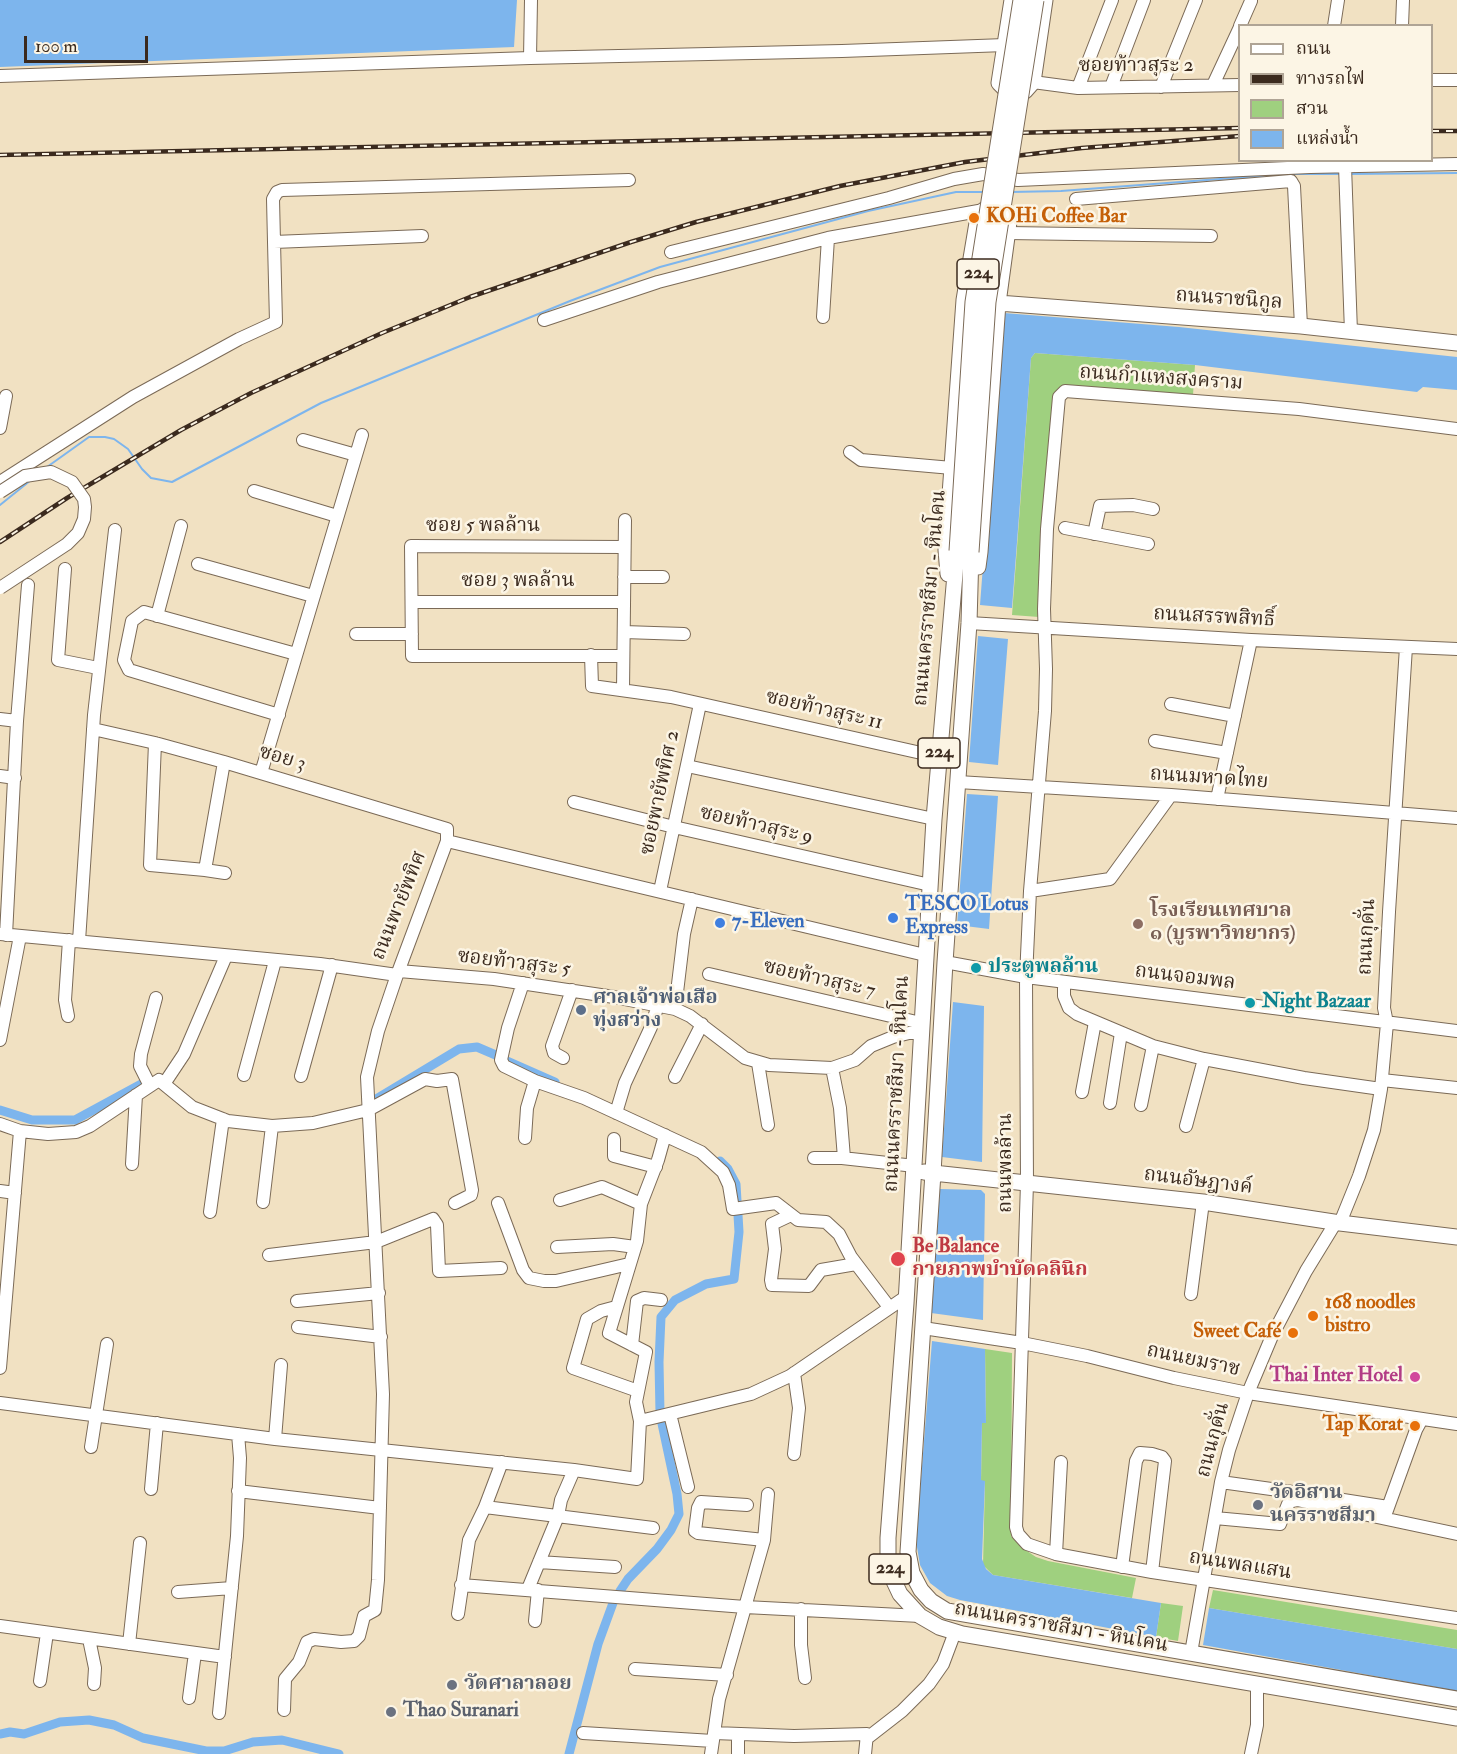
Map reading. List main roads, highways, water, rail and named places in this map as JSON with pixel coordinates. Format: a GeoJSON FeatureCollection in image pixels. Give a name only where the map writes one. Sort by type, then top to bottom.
{"type":"FeatureCollection","features":[{"type":"Feature","properties":{"kind":"main road"},"geometry":{"type":"LineString","coordinates":[[1012,0],[999,83],[1005,89],[1014,92],[1025,91],[1034,82],[1045,0]]}},
{"type":"Feature","properties":{"kind":"main road","name":"ถนนนครราชสีมา - หินโคน"},"geometry":{"type":"LineString","coordinates":[[1021,0],[974,302],[964,552],[951,610],[934,819],[907,1296],[888,1538],[888,1559],[892,1577],[900,1594],[920,1616],[939,1627],[955,1632],[1457,1718]]}},
{"type":"Feature","properties":{"kind":"main road"},"geometry":{"type":"LineString","coordinates":[[969,617],[964,552],[988,302],[1036,0]]}},
{"type":"Feature","properties":{"kind":"main road"},"geometry":{"type":"LineString","coordinates":[[1008,26],[1022,37],[1040,32]]}},
{"type":"Feature","properties":{"kind":"main road"},"geometry":{"type":"LineString","coordinates":[[1005,45],[1021,45],[1030,48],[1037,55]]}},
{"type":"Feature","properties":{"kind":"main road"},"geometry":{"type":"LineString","coordinates":[[951,610],[946,550],[964,300],[978,218],[984,210],[996,207],[1005,213],[1009,222],[998,303],[980,552],[969,617]]}},
{"type":"Feature","properties":{"kind":"main road","name":"ถนนราชนิกูล"},"geometry":{"type":"LineString","coordinates":[[998,303],[1301,326],[1457,344]]}},
{"type":"Feature","properties":{"kind":"main road","name":"ถนนนครราชสีมา - หินโคน"},"geometry":{"type":"LineString","coordinates":[[969,617],[908,1552],[912,1573],[921,1590],[931,1601],[947,1611],[1457,1699]]}},
{"type":"Feature","properties":{"kind":"main road"},"geometry":{"type":"LineString","coordinates":[[926,955],[945,962]]}},
{"type":"Feature","properties":{"kind":"main road","name":"ถนนอัษฎางค์"},"geometry":{"type":"LineString","coordinates":[[915,1169],[933,1173],[1203,1202],[1457,1237]]}},
{"type":"Feature","properties":{"kind":"main road"},"geometry":{"type":"LineString","coordinates":[[905,1326],[923,1328]]}},
{"type":"Feature","properties":{"kind":"main road"},"geometry":{"type":"LineString","coordinates":[[1188,1672],[1191,1653]]}},
{"type":"Feature","properties":{"kind":"water"},"geometry":{"type":"Polygon","coordinates":[[[0,0],[517,0],[514,47],[0,67],[0,0]]]}},
{"type":"Feature","properties":{"kind":"water"},"geometry":{"type":"Polygon","coordinates":[[[1004,313],[1179,327],[1457,357],[1457,390],[1423,387],[1417,392],[1195,365],[1035,353],[1031,358],[1012,608],[980,605],[1002,315],[1004,313]]]}},
{"type":"Feature","properties":{"kind":"water"},"geometry":{"type":"Polygon","coordinates":[[[978,636],[1008,639],[998,765],[969,762],[978,636]]]}},
{"type":"Feature","properties":{"kind":"water"},"geometry":{"type":"Polygon","coordinates":[[[967,794],[998,796],[989,929],[957,925],[967,794]]]}},
{"type":"Feature","properties":{"kind":"water"},"geometry":{"type":"Polygon","coordinates":[[[953,1002],[984,1006],[982,1162],[942,1157],[953,1002]]]}},
{"type":"Feature","properties":{"kind":"water"},"geometry":{"type":"Polygon","coordinates":[[[940,1189],[981,1190],[985,1194],[983,1320],[931,1313],[940,1189]]]}},
{"type":"Feature","properties":{"kind":"water"},"geometry":{"type":"Polygon","coordinates":[[[932,1341],[985,1349],[986,1423],[982,1423],[981,1480],[985,1481],[982,1559],[986,1569],[993,1575],[1161,1603],[1156,1637],[960,1600],[947,1596],[930,1583],[920,1565],[916,1541],[932,1341]]]}},
{"type":"Feature","properties":{"kind":"water"},"geometry":{"type":"Polygon","coordinates":[[[1209,1608],[1457,1649],[1457,1691],[1203,1645],[1209,1608]]]}},
{"type":"Feature","properties":{"kind":"waterway"},"geometry":{"type":"LineString","coordinates":[[1349,174],[1457,173]]}},
{"type":"Feature","properties":{"kind":"waterway"},"geometry":{"type":"LineString","coordinates":[[1011,192],[1061,191],[1286,174],[1340,174]]}},
{"type":"Feature","properties":{"kind":"waterway"},"geometry":{"type":"LineString","coordinates":[[47,467],[89,437],[105,437],[114,439],[128,449],[151,478],[172,482],[321,403],[570,301],[660,267],[868,211],[956,192],[984,192]]}},
{"type":"Feature","properties":{"kind":"waterway"},"geometry":{"type":"LineString","coordinates":[[0,505],[31,480]]}},
{"type":"Feature","properties":{"kind":"waterway"},"geometry":{"type":"LineString","coordinates":[[371,1102],[459,1049],[477,1047],[498,1056]]}},
{"type":"Feature","properties":{"kind":"waterway"},"geometry":{"type":"LineString","coordinates":[[505,1060],[555,1082]]}},
{"type":"Feature","properties":{"kind":"waterway"},"geometry":{"type":"LineString","coordinates":[[0,1110],[32,1120],[75,1120],[145,1082]]}},
{"type":"Feature","properties":{"kind":"waterway"},"geometry":{"type":"LineString","coordinates":[[720,1161],[728,1169],[736,1184],[737,1201]]}},
{"type":"Feature","properties":{"kind":"waterway"},"geometry":{"type":"LineString","coordinates":[[660,1413],[661,1317],[675,1300],[706,1284],[734,1279],[739,1232],[738,1215]]}},
{"type":"Feature","properties":{"kind":"waterway"},"geometry":{"type":"LineString","coordinates":[[620,1591],[628,1579],[657,1549],[679,1514],[661,1419]]}},
{"type":"Feature","properties":{"kind":"waterway"},"geometry":{"type":"LineString","coordinates":[[569,1754],[598,1644],[613,1603]]}},
{"type":"Feature","properties":{"kind":"waterway"},"geometry":{"type":"LineString","coordinates":[[0,1734],[10,1732],[24,1734],[60,1722],[89,1720],[114,1725],[143,1738],[206,1751],[224,1751],[253,1742],[282,1740],[339,1754]]}},
{"type":"Feature","properties":{"kind":"railway"},"geometry":{"type":"LineString","coordinates":[[0,155],[1238,128]]}},
{"type":"Feature","properties":{"kind":"railway"},"geometry":{"type":"LineString","coordinates":[[1433,131],[1457,131]]}},
{"type":"Feature","properties":{"kind":"railway"},"geometry":{"type":"LineString","coordinates":[[0,542],[67,498],[181,430],[251,393],[382,333],[470,297],[631,242],[696,222],[840,186],[965,162],[1082,148],[1238,136]]}},
{"type":"Feature","properties":{"kind":"place","name":"KOHi Coffee Bar"},"geometry":{"type":"Point","coordinates":[974,218]}},
{"type":"Feature","properties":{"kind":"place","name":"TESCO Lotus Express"},"geometry":{"type":"Point","coordinates":[893,918]}},
{"type":"Feature","properties":{"kind":"place","name":"7-Eleven"},"geometry":{"type":"Point","coordinates":[720,923]}},
{"type":"Feature","properties":{"kind":"place","name":"โรงเรียนเทศบาล ๑ (บูรพาวิทยากร)"},"geometry":{"type":"Point","coordinates":[1138,924]}},
{"type":"Feature","properties":{"kind":"place","name":"ประตูพลล้าน"},"geometry":{"type":"Point","coordinates":[976,968]}},
{"type":"Feature","properties":{"kind":"place","name":"Night Bazaar"},"geometry":{"type":"Point","coordinates":[1250,1003]}},
{"type":"Feature","properties":{"kind":"place","name":"ศาลเจ้าพ่อเสือ ทุ่งสว่าง"},"geometry":{"type":"Point","coordinates":[581,1010]}},
{"type":"Feature","properties":{"kind":"place","name":"Be Balance กายภาพบำบัดคลินิก"},"geometry":{"type":"Point","coordinates":[898,1259]}},
{"type":"Feature","properties":{"kind":"place","name":"168 noodles bistro"},"geometry":{"type":"Point","coordinates":[1313,1316]}},
{"type":"Feature","properties":{"kind":"place","name":"Sweet Café"},"geometry":{"type":"Point","coordinates":[1293,1333]}},
{"type":"Feature","properties":{"kind":"place","name":"Thai Inter Hotel"},"geometry":{"type":"Point","coordinates":[1415,1377]}},
{"type":"Feature","properties":{"kind":"place","name":"Tap Korat"},"geometry":{"type":"Point","coordinates":[1415,1426]}},
{"type":"Feature","properties":{"kind":"place","name":"วัดอิสาน นครราชสีมา"},"geometry":{"type":"Point","coordinates":[1258,1505]}},
{"type":"Feature","properties":{"kind":"place","name":"วัดศาลาลอย"},"geometry":{"type":"Point","coordinates":[452,1685]}},
{"type":"Feature","properties":{"kind":"place","name":"Thao Suranari"},"geometry":{"type":"Point","coordinates":[391,1712]}}]}
